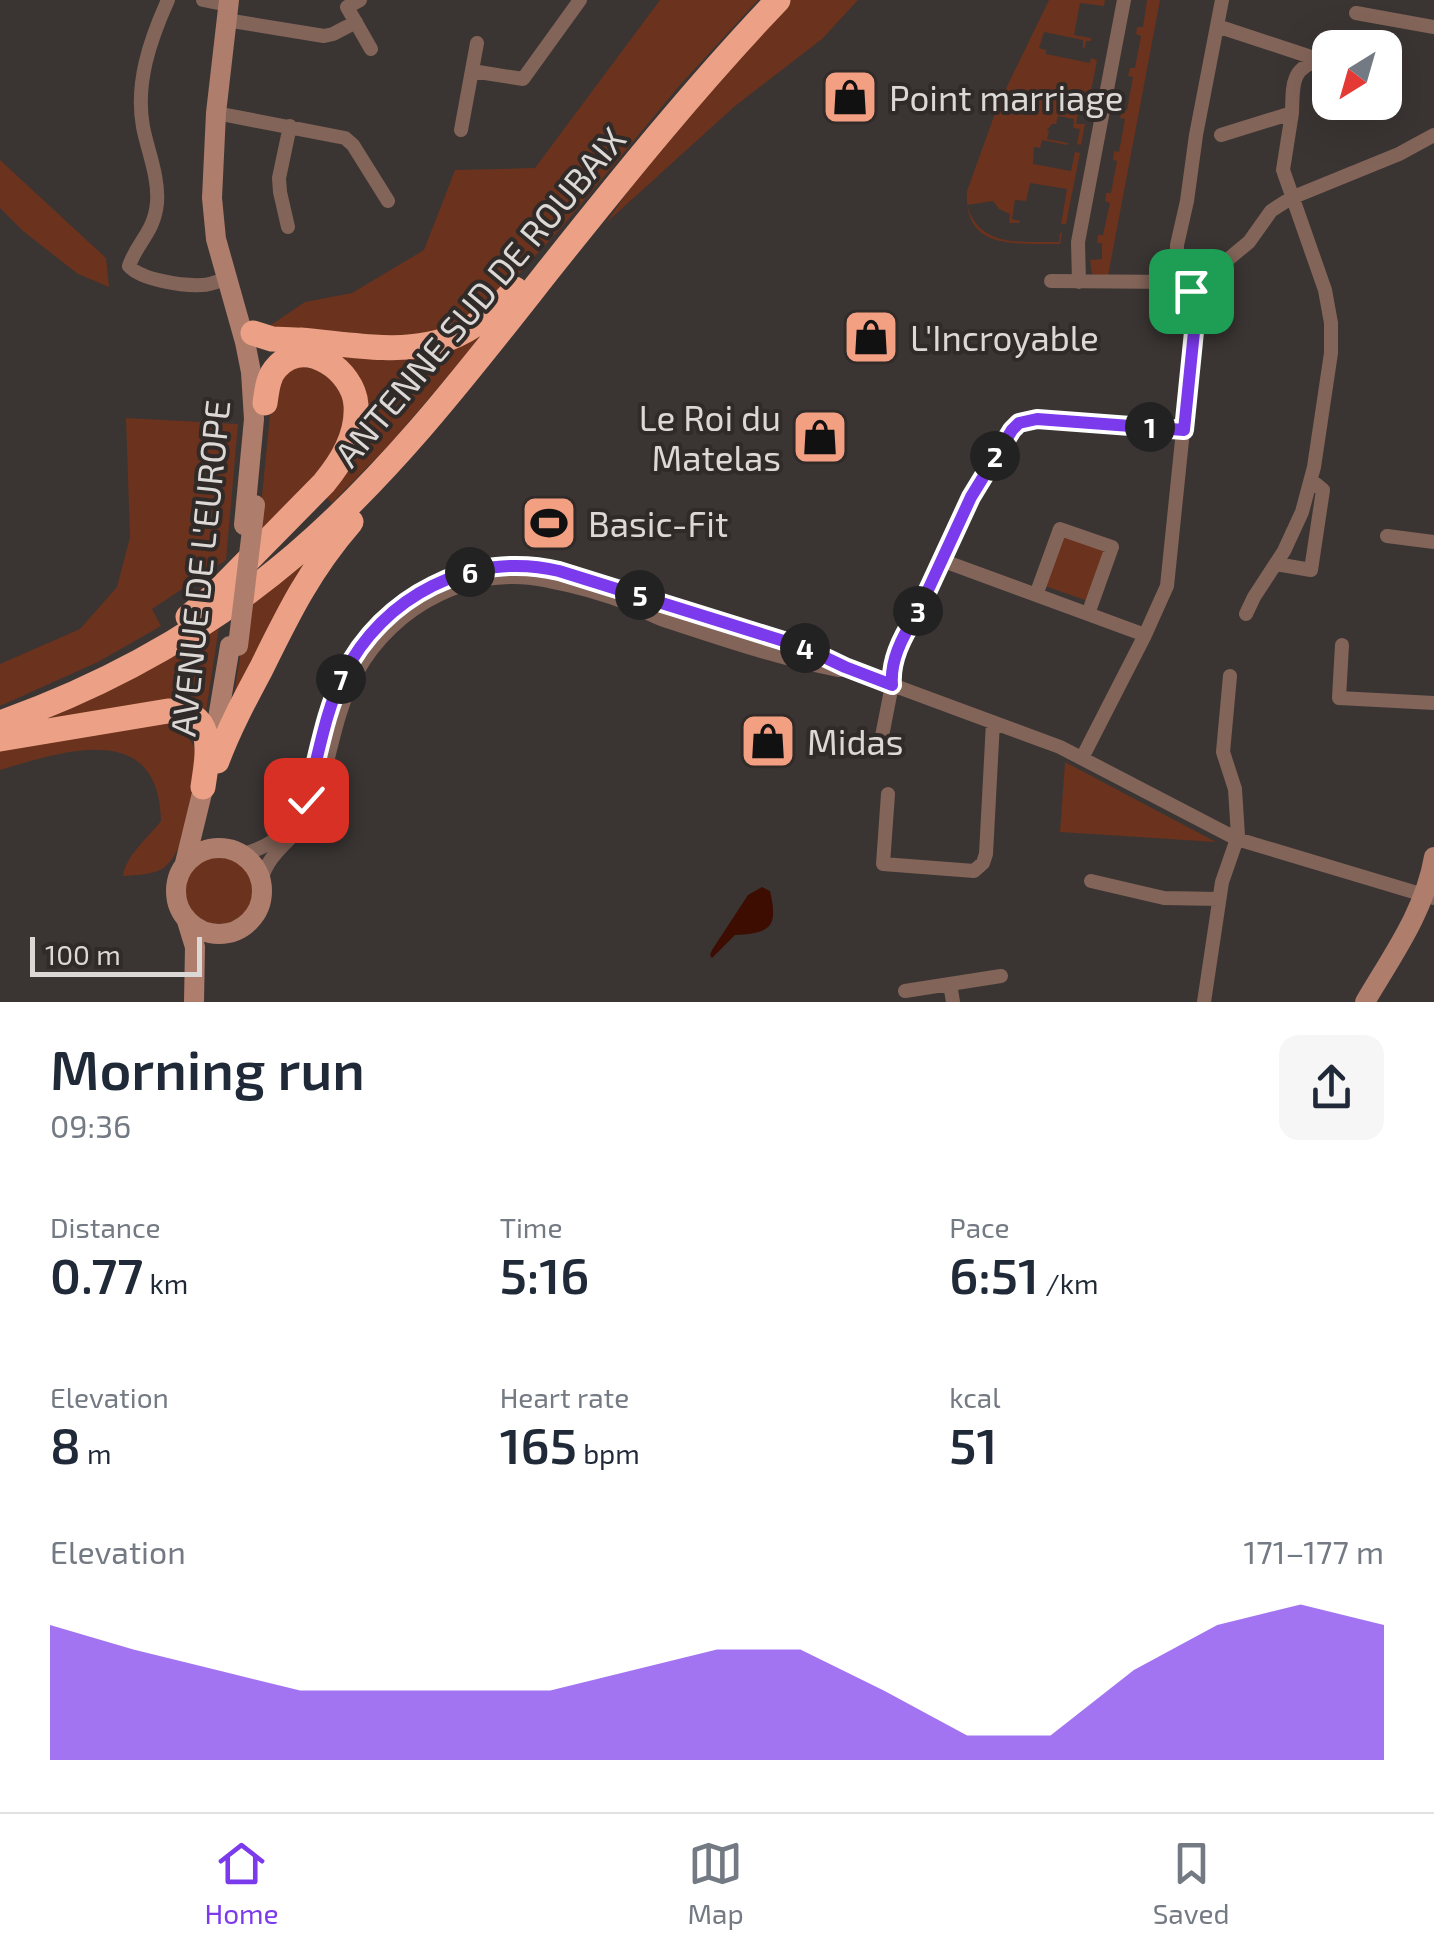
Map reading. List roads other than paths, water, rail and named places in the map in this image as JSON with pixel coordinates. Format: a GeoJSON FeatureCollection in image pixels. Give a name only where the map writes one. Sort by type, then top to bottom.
{"type":"FeatureCollection","features":[{"type":"Feature","properties":{"kind":"highway","name":"ANTENNE SUD DE ROUBAIX"},"geometry":{"type":"LineString","coordinates":[[0,715],[122,662],[188,624],[283,554],[340,502],[446,386],[663,116],[767,0]]}},
{"type":"Feature","properties":{"kind":"highway","name":"ANTENNE SUD DE ROUBAIX"},"geometry":{"type":"LineString","coordinates":[[0,723],[68,697],[142,661],[204,623],[307,544],[431,417],[715,67],[778,0]]}},
{"type":"Feature","properties":{"kind":"highway"},"geometry":{"type":"LineString","coordinates":[[253,333],[272,338],[406,348],[458,336],[496,310],[576,223]]}},
{"type":"Feature","properties":{"kind":"highway"},"geometry":{"type":"LineString","coordinates":[[259,406],[261,362],[276,347],[296,340]]}},
{"type":"Feature","properties":{"kind":"highway"},"geometry":{"type":"LineString","coordinates":[[217,761],[295,600],[319,561],[415,446],[494,340]]}},
{"type":"Feature","properties":{"kind":"highway"},"geometry":{"type":"LineString","coordinates":[[122,662],[212,596],[324,482],[347,450],[354,428],[355,395],[339,370],[324,359],[306,356],[283,362],[270,377],[259,406]]}},
{"type":"Feature","properties":{"kind":"highway"},"geometry":{"type":"LineString","coordinates":[[0,739],[168,710],[184,712],[195,717],[206,734],[203,787]]}},
{"type":"Feature","properties":{"kind":"street"},"geometry":{"type":"LineString","coordinates":[[168,0],[148,49],[141,104],[157,200],[149,232],[129,266],[142,276],[186,284],[202,285],[227,278]]}},
{"type":"Feature","properties":{"kind":"street"},"geometry":{"type":"LineString","coordinates":[[203,0],[324,36],[356,22]]}},
{"type":"Feature","properties":{"kind":"street"},"geometry":{"type":"LineString","coordinates":[[360,0],[347,6],[370,50]]}},
{"type":"Feature","properties":{"kind":"street"},"geometry":{"type":"LineString","coordinates":[[472,71],[523,79],[580,0]]}},
{"type":"Feature","properties":{"kind":"street"},"geometry":{"type":"LineString","coordinates":[[1079,282],[1078,242],[1124,0]]}},
{"type":"Feature","properties":{"kind":"street"},"geometry":{"type":"LineString","coordinates":[[1082,758],[1145,635],[1169,576],[1196,304],[1183,277],[1176,245],[1222,0]]}},
{"type":"Feature","properties":{"kind":"street","name":"AVENUE DE L'EUROPE"},"geometry":{"type":"LineString","coordinates":[[228,8],[216,112],[212,198],[216,240],[259,406],[255,505],[209,802],[210,820],[220,839],[239,853]]}},
{"type":"Feature","properties":{"kind":"street"},"geometry":{"type":"LineString","coordinates":[[1356,13],[1434,27]]}},
{"type":"Feature","properties":{"kind":"street"},"geometry":{"type":"LineString","coordinates":[[1217,26],[1312,58]]}},
{"type":"Feature","properties":{"kind":"street"},"geometry":{"type":"LineString","coordinates":[[461,130],[477,43]]}},
{"type":"Feature","properties":{"kind":"street"},"geometry":{"type":"LineString","coordinates":[[1246,614],[1297,525],[1311,480],[1332,353],[1322,278],[1282,163],[1295,78],[1304,66],[1312,64]]}},
{"type":"Feature","properties":{"kind":"street"},"geometry":{"type":"LineString","coordinates":[[216,112],[340,136],[349,141],[388,201]]}},
{"type":"Feature","properties":{"kind":"street"},"geometry":{"type":"LineString","coordinates":[[1221,135],[1292,113]]}},
{"type":"Feature","properties":{"kind":"street"},"geometry":{"type":"LineString","coordinates":[[288,227],[279,185],[290,126]]}},
{"type":"Feature","properties":{"kind":"street"},"geometry":{"type":"LineString","coordinates":[[1051,281],[1163,281],[1201,276],[1220,266],[1248,242],[1271,212],[1291,198],[1400,154],[1434,135]]}},
{"type":"Feature","properties":{"kind":"street","name":"AVENUE DE L'EUROPE"},"geometry":{"type":"LineString","coordinates":[[227,278],[253,333],[261,362]]}},
{"type":"Feature","properties":{"kind":"street","name":"AVENUE DE L'EUROPE"},"geometry":{"type":"LineString","coordinates":[[184,865],[234,646],[259,406]]}},
{"type":"Feature","properties":{"kind":"street"},"geometry":{"type":"LineString","coordinates":[[882,736],[891,672],[905,633],[971,497],[1012,430],[1019,423],[1037,419],[1184,430]]}},
{"type":"Feature","properties":{"kind":"street"},"geometry":{"type":"LineString","coordinates":[[1276,564],[1311,570],[1322,490],[1311,480]]}},
{"type":"Feature","properties":{"kind":"street"},"geometry":{"type":"LineString","coordinates":[[1036,595],[1060,530],[1112,547],[1088,614]]}},
{"type":"Feature","properties":{"kind":"street"},"geometry":{"type":"LineString","coordinates":[[1387,536],[1434,542]]}},
{"type":"Feature","properties":{"kind":"street"},"geometry":{"type":"LineString","coordinates":[[941,560],[1145,635]]}},
{"type":"Feature","properties":{"kind":"street"},"geometry":{"type":"LineString","coordinates":[[239,853],[268,846],[301,812],[335,694],[348,666],[384,619],[442,580],[472,571],[520,566],[559,571],[803,647],[892,685],[1050,743],[1237,839],[1430,896]]}},
{"type":"Feature","properties":{"kind":"street"},"geometry":{"type":"LineString","coordinates":[[261,882],[272,856],[303,826],[314,807],[342,705],[366,656],[406,614],[454,587],[497,578],[550,581],[768,653],[874,678]]}},
{"type":"Feature","properties":{"kind":"street"},"geometry":{"type":"LineString","coordinates":[[1342,645],[1339,698],[1434,702]]}},
{"type":"Feature","properties":{"kind":"street"},"geometry":{"type":"LineString","coordinates":[[1204,1002],[1223,877],[1237,839],[1235,789],[1223,752],[1230,676]]}},
{"type":"Feature","properties":{"kind":"street"},"geometry":{"type":"LineString","coordinates":[[888,794],[883,864],[979,868],[986,854],[993,722]]}},
{"type":"Feature","properties":{"kind":"street"},"geometry":{"type":"LineString","coordinates":[[194,1002],[196,947],[191,928],[178,906],[178,878],[195,855],[222,848],[239,853],[252,863],[261,882],[262,896],[250,921],[215,945],[204,963],[206,1002]]}},
{"type":"Feature","properties":{"kind":"street"},"geometry":{"type":"LineString","coordinates":[[1365,1002],[1430,896],[1434,857]]}},
{"type":"Feature","properties":{"kind":"street"},"geometry":{"type":"LineString","coordinates":[[1091,881],[1169,898],[1219,899]]}},
{"type":"Feature","properties":{"kind":"street"},"geometry":{"type":"LineString","coordinates":[[186,919],[204,931],[232,932]]}},
{"type":"Feature","properties":{"kind":"street"},"geometry":{"type":"LineString","coordinates":[[905,991],[1001,976]]}},
{"type":"Feature","properties":{"kind":"street"},"geometry":{"type":"LineString","coordinates":[[950,984],[953,1002]]}},
{"type":"Feature","properties":{"kind":"place","name":"Point marriage"},"geometry":{"type":"Point","coordinates":[850,97]}},
{"type":"Feature","properties":{"kind":"place","name":"L'Incroyable"},"geometry":{"type":"Point","coordinates":[871,337]}},
{"type":"Feature","properties":{"kind":"place","name":"Le Roi du Matelas"},"geometry":{"type":"Point","coordinates":[820,437]}},
{"type":"Feature","properties":{"kind":"place","name":"Basic-Fit"},"geometry":{"type":"Point","coordinates":[549,523]}},
{"type":"Feature","properties":{"kind":"place","name":"Midas"},"geometry":{"type":"Point","coordinates":[768,741]}}]}
